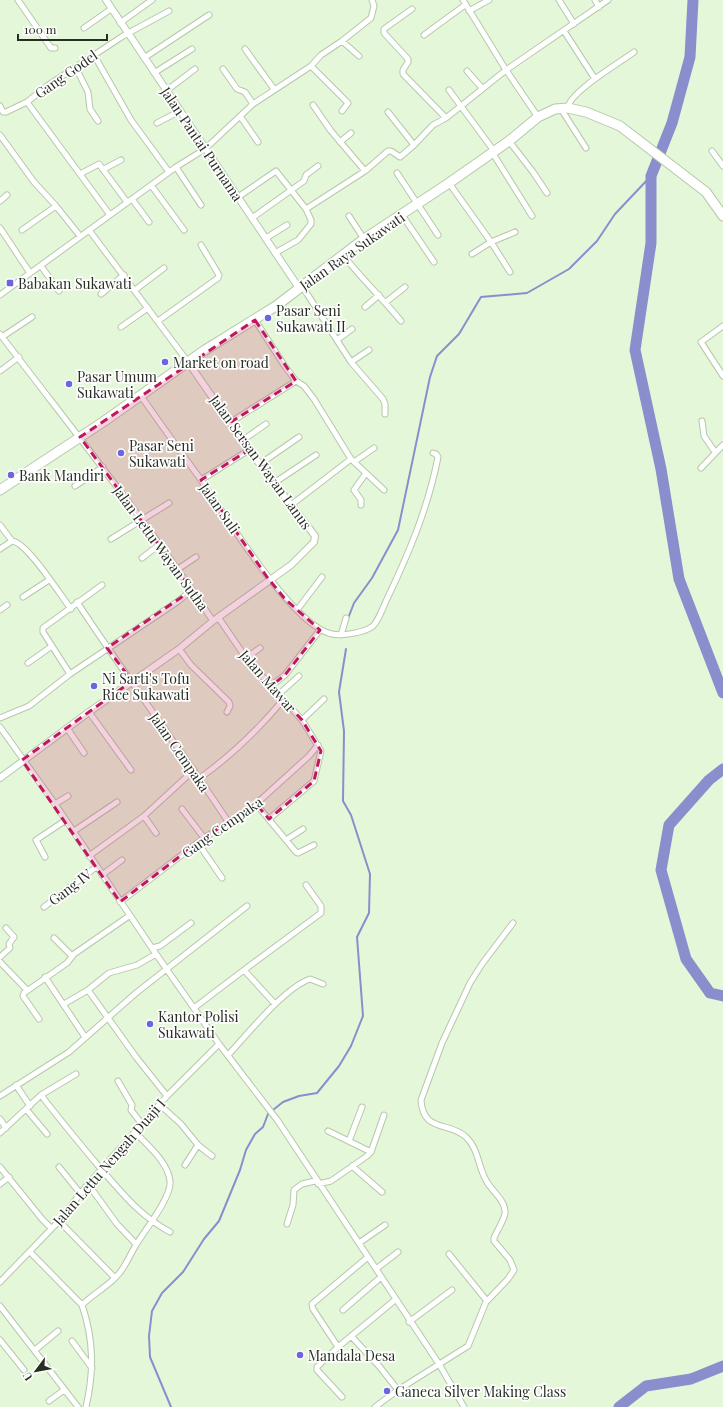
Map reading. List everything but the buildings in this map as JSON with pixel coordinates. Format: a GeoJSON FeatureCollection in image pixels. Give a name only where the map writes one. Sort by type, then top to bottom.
{"type":"FeatureCollection","features":[{"type":"Feature","properties":{"kind":"highway","name":"Jalan Raya Sukawati"},"geometry":{"type":"LineString","coordinates":[[0,490],[80,437],[188,362],[255,320],[364,239],[449,183],[509,141],[538,118],[564,108]]}},
{"type":"Feature","properties":{"kind":"highway"},"geometry":{"type":"LineString","coordinates":[[564,108],[604,119],[634,136],[712,198],[723,216]]}},
{"type":"Feature","properties":{"kind":"street"},"geometry":{"type":"LineString","coordinates":[[18,0],[51,48],[55,48]]}},
{"type":"Feature","properties":{"kind":"street","name":"Jalan Pantai Purnama"},"geometry":{"type":"LineString","coordinates":[[106,0],[205,149],[300,287]]}},
{"type":"Feature","properties":{"kind":"street"},"geometry":{"type":"LineString","coordinates":[[120,23],[152,0]]}},
{"type":"Feature","properties":{"kind":"street"},"geometry":{"type":"LineString","coordinates":[[0,295],[176,167],[205,149],[253,104],[310,66],[322,55],[342,41],[371,18],[374,6],[372,0]]}},
{"type":"Feature","properties":{"kind":"street"},"geometry":{"type":"LineString","coordinates":[[468,10],[489,0]]}},
{"type":"Feature","properties":{"kind":"street"},"geometry":{"type":"LineString","coordinates":[[559,0],[574,24]]}},
{"type":"Feature","properties":{"kind":"street"},"geometry":{"type":"LineString","coordinates":[[595,0],[599,7]]}},
{"type":"Feature","properties":{"kind":"street"},"geometry":{"type":"LineString","coordinates":[[306,209],[365,171],[389,151],[399,157],[414,145],[433,126],[462,106],[482,88],[608,0]]}},
{"type":"Feature","properties":{"kind":"street"},"geometry":{"type":"LineString","coordinates":[[424,35],[464,3],[538,118]]}},
{"type":"Feature","properties":{"kind":"street"},"geometry":{"type":"LineString","coordinates":[[412,8],[384,28],[384,33],[408,59],[408,62],[402,70],[403,74],[446,118]]}},
{"type":"Feature","properties":{"kind":"street"},"geometry":{"type":"LineString","coordinates":[[84,28],[111,9]]}},
{"type":"Feature","properties":{"kind":"street","name":"Gang Godel"},"geometry":{"type":"LineString","coordinates":[[0,106],[4,112],[27,102],[47,86],[94,55],[169,11]]}},
{"type":"Feature","properties":{"kind":"street"},"geometry":{"type":"LineString","coordinates":[[144,58],[209,15]]}},
{"type":"Feature","properties":{"kind":"street"},"geometry":{"type":"LineString","coordinates":[[564,31],[595,79]]}},
{"type":"Feature","properties":{"kind":"street"},"geometry":{"type":"LineString","coordinates":[[342,41],[360,56]]}},
{"type":"Feature","properties":{"kind":"street"},"geometry":{"type":"LineString","coordinates":[[154,73],[192,48]]}},
{"type":"Feature","properties":{"kind":"street"},"geometry":{"type":"LineString","coordinates":[[244,49],[274,89]]}},
{"type":"Feature","properties":{"kind":"street"},"geometry":{"type":"LineString","coordinates":[[586,148],[564,108],[579,91],[634,52]]}},
{"type":"Feature","properties":{"kind":"street"},"geometry":{"type":"LineString","coordinates":[[94,55],[131,120],[169,172]]}},
{"type":"Feature","properties":{"kind":"street"},"geometry":{"type":"LineString","coordinates":[[310,66],[347,102],[348,104],[342,111]]}},
{"type":"Feature","properties":{"kind":"street"},"geometry":{"type":"LineString","coordinates":[[76,68],[88,92],[90,109],[98,121]]}},
{"type":"Feature","properties":{"kind":"street"},"geometry":{"type":"LineString","coordinates":[[166,91],[194,68]]}},
{"type":"Feature","properties":{"kind":"street"},"geometry":{"type":"LineString","coordinates":[[223,69],[237,89],[244,91],[253,104]]}},
{"type":"Feature","properties":{"kind":"street"},"geometry":{"type":"LineString","coordinates":[[466,71],[482,88]]}},
{"type":"Feature","properties":{"kind":"street"},"geometry":{"type":"LineString","coordinates":[[449,90],[462,106],[493,152],[532,216]]}},
{"type":"Feature","properties":{"kind":"street"},"geometry":{"type":"LineString","coordinates":[[27,102],[110,215]]}},
{"type":"Feature","properties":{"kind":"street"},"geometry":{"type":"LineString","coordinates":[[313,105],[340,142],[365,171]]}},
{"type":"Feature","properties":{"kind":"street"},"geometry":{"type":"LineString","coordinates":[[157,124],[180,111]]}},
{"type":"Feature","properties":{"kind":"street"},"geometry":{"type":"LineString","coordinates":[[388,112],[414,145]]}},
{"type":"Feature","properties":{"kind":"street"},"geometry":{"type":"LineString","coordinates":[[240,116],[258,142]]}},
{"type":"Feature","properties":{"kind":"street"},"geometry":{"type":"LineString","coordinates":[[340,142],[351,133]]}},
{"type":"Feature","properties":{"kind":"street"},"geometry":{"type":"LineString","coordinates":[[0,135],[31,179],[56,206],[80,236]]}},
{"type":"Feature","properties":{"kind":"street"},"geometry":{"type":"LineString","coordinates":[[509,141],[533,172],[547,194]]}},
{"type":"Feature","properties":{"kind":"street"},"geometry":{"type":"LineString","coordinates":[[712,151],[723,166]]}},
{"type":"Feature","properties":{"kind":"street"},"geometry":{"type":"LineString","coordinates":[[104,169],[121,160]]}},
{"type":"Feature","properties":{"kind":"street"},"geometry":{"type":"LineString","coordinates":[[80,174],[98,164],[104,169],[149,222]]}},
{"type":"Feature","properties":{"kind":"street"},"geometry":{"type":"LineString","coordinates":[[252,218],[292,190],[318,166]]}},
{"type":"Feature","properties":{"kind":"street"},"geometry":{"type":"LineString","coordinates":[[176,167],[202,205]]}},
{"type":"Feature","properties":{"kind":"street"},"geometry":{"type":"LineString","coordinates":[[238,197],[276,171],[306,209],[312,224],[298,240],[275,252]]}},
{"type":"Feature","properties":{"kind":"street"},"geometry":{"type":"LineString","coordinates":[[397,173],[438,236]]}},
{"type":"Feature","properties":{"kind":"street"},"geometry":{"type":"LineString","coordinates":[[449,183],[490,240],[510,272]]}},
{"type":"Feature","properties":{"kind":"street"},"geometry":{"type":"LineString","coordinates":[[151,185],[184,230]]}},
{"type":"Feature","properties":{"kind":"street"},"geometry":{"type":"LineString","coordinates":[[0,201],[7,195]]}},
{"type":"Feature","properties":{"kind":"street"},"geometry":{"type":"LineString","coordinates":[[22,230],[56,206]]}},
{"type":"Feature","properties":{"kind":"street"},"geometry":{"type":"LineString","coordinates":[[402,215],[434,262]]}},
{"type":"Feature","properties":{"kind":"street"},"geometry":{"type":"LineString","coordinates":[[349,216],[364,239]]}},
{"type":"Feature","properties":{"kind":"street"},"geometry":{"type":"LineString","coordinates":[[266,238],[287,226]]}},
{"type":"Feature","properties":{"kind":"street"},"geometry":{"type":"LineString","coordinates":[[0,228],[30,273]]}},
{"type":"Feature","properties":{"kind":"street"},"geometry":{"type":"LineString","coordinates":[[89,230],[188,362]]}},
{"type":"Feature","properties":{"kind":"street"},"geometry":{"type":"LineString","coordinates":[[472,254],[490,240],[514,232]]}},
{"type":"Feature","properties":{"kind":"street"},"geometry":{"type":"LineString","coordinates":[[158,321],[219,277],[201,245]]}},
{"type":"Feature","properties":{"kind":"street"},"geometry":{"type":"LineString","coordinates":[[343,255],[360,277],[386,302],[401,321]]}},
{"type":"Feature","properties":{"kind":"street"},"geometry":{"type":"LineString","coordinates":[[41,266],[59,291]]}},
{"type":"Feature","properties":{"kind":"street"},"geometry":{"type":"LineString","coordinates":[[135,290],[164,268]]}},
{"type":"Feature","properties":{"kind":"street"},"geometry":{"type":"LineString","coordinates":[[101,294],[124,275]]}},
{"type":"Feature","properties":{"kind":"street"},"geometry":{"type":"LineString","coordinates":[[300,287],[351,362],[383,399],[385,404],[385,414]]}},
{"type":"Feature","properties":{"kind":"street"},"geometry":{"type":"LineString","coordinates":[[386,302],[405,287]]}},
{"type":"Feature","properties":{"kind":"street"},"geometry":{"type":"LineString","coordinates":[[365,307],[379,295]]}},
{"type":"Feature","properties":{"kind":"street"},"geometry":{"type":"LineString","coordinates":[[121,327],[148,308]]}},
{"type":"Feature","properties":{"kind":"street"},"geometry":{"type":"LineString","coordinates":[[1,336],[32,317]]}},
{"type":"Feature","properties":{"kind":"street"},"geometry":{"type":"LineString","coordinates":[[255,320],[296,381],[304,386],[314,398],[352,461],[384,490]]}},
{"type":"Feature","properties":{"kind":"street"},"geometry":{"type":"LineString","coordinates":[[723,326],[701,342],[723,376]]}},
{"type":"Feature","properties":{"kind":"street"},"geometry":{"type":"LineString","coordinates":[[337,340],[352,329]]}},
{"type":"Feature","properties":{"kind":"street","name":"Jalan Lettu Wayan Sutha"},"geometry":{"type":"LineString","coordinates":[[1,336],[103,467],[141,521],[160,544],[192,590],[215,619]]}},
{"type":"Feature","properties":{"kind":"street"},"geometry":{"type":"LineString","coordinates":[[351,362],[369,350]]}},
{"type":"Feature","properties":{"kind":"street"},"geometry":{"type":"LineString","coordinates":[[0,371],[18,357]]}},
{"type":"Feature","properties":{"kind":"street","name":"Jalan Sersan Wayan Lanus"},"geometry":{"type":"LineString","coordinates":[[0,778],[22,760],[179,649],[215,619],[270,581],[291,565],[315,539],[312,532],[249,450],[188,362]]}},
{"type":"Feature","properties":{"kind":"street"},"geometry":{"type":"LineString","coordinates":[[231,422],[296,381]]}},
{"type":"Feature","properties":{"kind":"street","name":"Jalan Suli"},"geometry":{"type":"LineString","coordinates":[[140,396],[201,480],[270,581],[297,610],[320,630]]}},
{"type":"Feature","properties":{"kind":"street"},"geometry":{"type":"LineString","coordinates":[[702,421],[704,436],[715,452]]}},
{"type":"Feature","properties":{"kind":"street"},"geometry":{"type":"LineString","coordinates":[[243,440],[266,424]]}},
{"type":"Feature","properties":{"kind":"street"},"geometry":{"type":"LineString","coordinates":[[260,464],[299,436]]}},
{"type":"Feature","properties":{"kind":"street"},"geometry":{"type":"LineString","coordinates":[[701,468],[723,445]]}},
{"type":"Feature","properties":{"kind":"street"},"geometry":{"type":"LineString","coordinates":[[291,505],[352,461],[374,448]]}},
{"type":"Feature","properties":{"kind":"street"},"geometry":{"type":"LineString","coordinates":[[201,480],[249,450]]}},
{"type":"Feature","properties":{"kind":"street"},"geometry":{"type":"LineString","coordinates":[[271,686],[285,675],[320,630],[341,635],[362,630],[375,624],[409,550],[431,491],[438,457],[436,454],[432,453]]}},
{"type":"Feature","properties":{"kind":"street"},"geometry":{"type":"LineString","coordinates":[[274,483],[316,455]]}},
{"type":"Feature","properties":{"kind":"street"},"geometry":{"type":"LineString","coordinates":[[75,486],[103,467]]}},
{"type":"Feature","properties":{"kind":"street"},"geometry":{"type":"LineString","coordinates":[[361,504],[361,500],[354,490],[366,473]]}},
{"type":"Feature","properties":{"kind":"street"},"geometry":{"type":"LineString","coordinates":[[111,539],[169,503]]}},
{"type":"Feature","properties":{"kind":"street"},"geometry":{"type":"LineString","coordinates":[[0,525],[12,541],[16,541],[31,555],[71,609]]}},
{"type":"Feature","properties":{"kind":"street"},"geometry":{"type":"LineString","coordinates":[[0,549],[12,541]]}},
{"type":"Feature","properties":{"kind":"street"},"geometry":{"type":"LineString","coordinates":[[142,558],[160,544]]}},
{"type":"Feature","properties":{"kind":"street"},"geometry":{"type":"LineString","coordinates":[[178,569],[196,557]]}},
{"type":"Feature","properties":{"kind":"street"},"geometry":{"type":"LineString","coordinates":[[297,610],[322,576]]}},
{"type":"Feature","properties":{"kind":"street"},"geometry":{"type":"LineString","coordinates":[[23,597],[49,580]]}},
{"type":"Feature","properties":{"kind":"street"},"geometry":{"type":"LineString","coordinates":[[70,674],[43,632],[42,628],[71,609],[77,602],[102,586]]}},
{"type":"Feature","properties":{"kind":"street"},"geometry":{"type":"LineString","coordinates":[[0,718],[29,706],[70,674],[177,602],[192,590]]}},
{"type":"Feature","properties":{"kind":"street","name":"Jalan Cempaka"},"geometry":{"type":"LineString","coordinates":[[77,602],[107,648],[132,681],[159,723],[200,778],[229,823]]}},
{"type":"Feature","properties":{"kind":"street"},"geometry":{"type":"LineString","coordinates":[[0,610],[7,605]]}},
{"type":"Feature","properties":{"kind":"street"},"geometry":{"type":"LineString","coordinates":[[341,635],[346,618]]}},
{"type":"Feature","properties":{"kind":"street","name":"Jalan Mawar"},"geometry":{"type":"LineString","coordinates":[[215,619],[246,658],[302,720],[318,745]]}},
{"type":"Feature","properties":{"kind":"street"},"geometry":{"type":"LineString","coordinates":[[28,663],[52,646]]}},
{"type":"Feature","properties":{"kind":"street"},"geometry":{"type":"LineString","coordinates":[[246,658],[260,648]]}},
{"type":"Feature","properties":{"kind":"street"},"geometry":{"type":"LineString","coordinates":[[179,649],[191,665],[229,702],[230,706],[227,712]]}},
{"type":"Feature","properties":{"kind":"street"},"geometry":{"type":"LineString","coordinates":[[279,694],[299,676]]}},
{"type":"Feature","properties":{"kind":"street"},"geometry":{"type":"LineString","coordinates":[[302,720],[324,699]]}},
{"type":"Feature","properties":{"kind":"street"},"geometry":{"type":"LineString","coordinates":[[200,778],[240,747],[260,728],[283,700]]}},
{"type":"Feature","properties":{"kind":"street"},"geometry":{"type":"LineString","coordinates":[[89,712],[131,770]]}},
{"type":"Feature","properties":{"kind":"street"},"geometry":{"type":"LineString","coordinates":[[0,727],[22,760],[74,831],[129,916],[219,1044],[278,1121],[376,1269],[409,1322],[439,1364],[464,1407]]}},
{"type":"Feature","properties":{"kind":"street"},"geometry":{"type":"LineString","coordinates":[[67,728],[84,753]]}},
{"type":"Feature","properties":{"kind":"street"},"geometry":{"type":"LineString","coordinates":[[269,819],[314,781],[321,755],[318,745]]}},
{"type":"Feature","properties":{"kind":"street","name":"Gang Cempaka"},"geometry":{"type":"LineString","coordinates":[[120,902],[204,838],[256,804],[309,756],[318,745]]}},
{"type":"Feature","properties":{"kind":"street"},"geometry":{"type":"LineString","coordinates":[[89,856],[144,816],[194,770]]}},
{"type":"Feature","properties":{"kind":"street"},"geometry":{"type":"LineString","coordinates":[[55,804],[68,796]]}},
{"type":"Feature","properties":{"kind":"street"},"geometry":{"type":"LineString","coordinates":[[74,831],[117,802]]}},
{"type":"Feature","properties":{"kind":"street"},"geometry":{"type":"LineString","coordinates":[[256,804],[298,853],[314,845]]}},
{"type":"Feature","properties":{"kind":"street"},"geometry":{"type":"LineString","coordinates":[[182,809],[204,838]]}},
{"type":"Feature","properties":{"kind":"street"},"geometry":{"type":"LineString","coordinates":[[144,816],[156,833]]}},
{"type":"Feature","properties":{"kind":"street"},"geometry":{"type":"LineString","coordinates":[[45,857],[36,843],[37,840],[66,820]]}},
{"type":"Feature","properties":{"kind":"street"},"geometry":{"type":"LineString","coordinates":[[286,840],[303,829]]}},
{"type":"Feature","properties":{"kind":"street"},"geometry":{"type":"LineString","coordinates":[[198,843],[222,878]]}},
{"type":"Feature","properties":{"kind":"street"},"geometry":{"type":"LineString","coordinates":[[102,875],[122,860]]}},
{"type":"Feature","properties":{"kind":"street","name":"Gang IV"},"geometry":{"type":"LineString","coordinates":[[44,907],[96,867]]}},
{"type":"Feature","properties":{"kind":"street"},"geometry":{"type":"LineString","coordinates":[[194,1008],[321,913],[320,904],[306,885]]}},
{"type":"Feature","properties":{"kind":"street"},"geometry":{"type":"LineString","coordinates":[[0,1096],[69,1052],[136,993],[168,970],[247,906]]}},
{"type":"Feature","properties":{"kind":"street"},"geometry":{"type":"LineString","coordinates":[[40,1019],[23,996],[27,990],[67,963],[72,956],[129,916]]}},
{"type":"Feature","properties":{"kind":"street"},"geometry":{"type":"LineString","coordinates":[[152,948],[160,946],[191,923]]}},
{"type":"Feature","properties":{"kind":"street"},"geometry":{"type":"LineString","coordinates":[[375,1407],[398,1390],[468,1346],[487,1301],[508,1279],[514,1270],[510,1260],[494,1241],[504,1215],[503,1203],[484,1177],[471,1143],[461,1133],[437,1125],[428,1119],[422,1110],[421,1100],[442,1044],[470,983],[482,964],[513,924]]}},
{"type":"Feature","properties":{"kind":"street"},"geometry":{"type":"LineString","coordinates":[[0,957],[10,948],[9,944],[14,937],[6,928]]}},
{"type":"Feature","properties":{"kind":"street"},"geometry":{"type":"LineString","coordinates":[[54,938],[72,956]]}},
{"type":"Feature","properties":{"kind":"street"},"geometry":{"type":"LineString","coordinates":[[64,1004],[88,990],[109,973],[137,965],[156,954]]}},
{"type":"Feature","properties":{"kind":"street"},"geometry":{"type":"LineString","coordinates":[[0,962],[27,990]]}},
{"type":"Feature","properties":{"kind":"street"},"geometry":{"type":"LineString","coordinates":[[244,970],[275,1004]]}},
{"type":"Feature","properties":{"kind":"street"},"geometry":{"type":"LineString","coordinates":[[46,977],[85,1037]]}},
{"type":"Feature","properties":{"kind":"street"},"geometry":{"type":"LineString","coordinates":[[228,1056],[275,1004],[308,980],[323,984]]}},
{"type":"Feature","properties":{"kind":"street"},"geometry":{"type":"LineString","coordinates":[[88,990],[108,1019],[167,1096]]}},
{"type":"Feature","properties":{"kind":"street","name":"Jalan Lettu Nengah Duaji I"},"geometry":{"type":"LineString","coordinates":[[0,1282],[59,1221],[80,1193],[167,1096],[219,1044]]}},
{"type":"Feature","properties":{"kind":"street"},"geometry":{"type":"LineString","coordinates":[[0,1133],[41,1095],[76,1074]]}},
{"type":"Feature","properties":{"kind":"street"},"geometry":{"type":"LineString","coordinates":[[118,1081],[132,1105],[131,1110],[142,1124]]}},
{"type":"Feature","properties":{"kind":"street"},"geometry":{"type":"LineString","coordinates":[[16,1085],[28,1107],[47,1134]]}},
{"type":"Feature","properties":{"kind":"street"},"geometry":{"type":"LineString","coordinates":[[41,1095],[70,1133],[118,1190],[152,1222],[170,1232]]}},
{"type":"Feature","properties":{"kind":"street"},"geometry":{"type":"LineString","coordinates":[[160,1105],[181,1124],[198,1145],[212,1156]]}},
{"type":"Feature","properties":{"kind":"street"},"geometry":{"type":"LineString","coordinates":[[349,1141],[362,1107]]}},
{"type":"Feature","properties":{"kind":"street"},"geometry":{"type":"LineString","coordinates":[[287,1224],[293,1205],[294,1190],[302,1184],[331,1181],[367,1156],[371,1152],[384,1115]]}},
{"type":"Feature","properties":{"kind":"street"},"geometry":{"type":"LineString","coordinates":[[0,1119],[6,1128]]}},
{"type":"Feature","properties":{"kind":"street"},"geometry":{"type":"LineString","coordinates":[[328,1131],[371,1152]]}},
{"type":"Feature","properties":{"kind":"street"},"geometry":{"type":"LineString","coordinates":[[82,1305],[123,1270],[136,1244],[152,1222],[169,1190],[170,1182],[164,1164],[135,1132]]}},
{"type":"Feature","properties":{"kind":"street"},"geometry":{"type":"LineString","coordinates":[[185,1165],[198,1145]]}},
{"type":"Feature","properties":{"kind":"street"},"geometry":{"type":"LineString","coordinates":[[352,1166],[382,1192]]}},
{"type":"Feature","properties":{"kind":"street"},"geometry":{"type":"LineString","coordinates":[[0,1167],[51,1228]]}},
{"type":"Feature","properties":{"kind":"street"},"geometry":{"type":"LineString","coordinates":[[59,1167],[80,1193]]}},
{"type":"Feature","properties":{"kind":"street"},"geometry":{"type":"LineString","coordinates":[[0,1184],[9,1177]]}},
{"type":"Feature","properties":{"kind":"street"},"geometry":{"type":"LineString","coordinates":[[88,1184],[117,1224],[136,1244]]}},
{"type":"Feature","properties":{"kind":"street"},"geometry":{"type":"LineString","coordinates":[[59,1221],[115,1278]]}},
{"type":"Feature","properties":{"kind":"street"},"geometry":{"type":"LineString","coordinates":[[359,1243],[385,1225]]}},
{"type":"Feature","properties":{"kind":"street"},"geometry":{"type":"LineString","coordinates":[[30,1252],[82,1305],[92,1346],[92,1368],[86,1407]]}},
{"type":"Feature","properties":{"kind":"street"},"geometry":{"type":"LineString","coordinates":[[376,1269],[398,1252]]}},
{"type":"Feature","properties":{"kind":"street"},"geometry":{"type":"LineString","coordinates":[[449,1254],[487,1301]]}},
{"type":"Feature","properties":{"kind":"street"},"geometry":{"type":"LineString","coordinates":[[338,1347],[313,1309],[312,1304],[368,1257]]}},
{"type":"Feature","properties":{"kind":"street"},"geometry":{"type":"LineString","coordinates":[[343,1310],[381,1277]]}},
{"type":"Feature","properties":{"kind":"street"},"geometry":{"type":"LineString","coordinates":[[409,1322],[452,1290]]}},
{"type":"Feature","properties":{"kind":"street"},"geometry":{"type":"LineString","coordinates":[[342,1398],[317,1368],[338,1347],[395,1300]]}},
{"type":"Feature","properties":{"kind":"street"},"geometry":{"type":"LineString","coordinates":[[0,1306],[78,1407]]}},
{"type":"Feature","properties":{"kind":"street"},"geometry":{"type":"LineString","coordinates":[[35,1350],[58,1331]]}},
{"type":"Feature","properties":{"kind":"street"},"geometry":{"type":"LineString","coordinates":[[351,1336],[379,1366],[398,1390]]}},
{"type":"Feature","properties":{"kind":"street"},"geometry":{"type":"LineString","coordinates":[[0,1340],[24,1370]]}},
{"type":"Feature","properties":{"kind":"street"},"geometry":{"type":"LineString","coordinates":[[72,1341],[92,1368]]}},
{"type":"Feature","properties":{"kind":"street"},"geometry":{"type":"LineString","coordinates":[[48,1401],[64,1390]]}},
{"type":"Feature","properties":{"kind":"highlighted area"},"geometry":{"type":"Polygon","coordinates":[[[255,320],[296,381],[231,422],[249,450],[201,480],[267,577],[285,599],[320,630],[285,675],[271,686],[302,720],[321,751],[314,781],[269,819],[256,804],[204,838],[120,902],[22,760],[132,681],[107,648],[192,590],[80,437],[255,320]]]}},
{"type":"Feature","properties":{"kind":"waterway"},"geometry":{"type":"LineString","coordinates":[[693,0],[690,57],[672,123],[651,176],[651,243],[635,350],[661,469],[679,579],[723,693]]}},
{"type":"Feature","properties":{"kind":"waterway"},"geometry":{"type":"LineString","coordinates":[[347,621],[354,603],[372,578],[398,530],[430,377],[437,356],[459,334],[481,297],[527,293],[569,269],[597,241],[615,214],[651,176]]}},
{"type":"Feature","properties":{"kind":"waterway"},"geometry":{"type":"LineString","coordinates":[[171,1407],[150,1357],[149,1336],[152,1311],[162,1293],[183,1272],[204,1239],[219,1221],[240,1170],[246,1150],[255,1134],[263,1127],[268,1114],[283,1102],[299,1096],[317,1093],[339,1066],[351,1046],[363,1016],[357,937],[369,913],[370,874],[351,815],[343,801],[344,731],[339,692],[346,649]]}},
{"type":"Feature","properties":{"kind":"waterway"},"geometry":{"type":"LineString","coordinates":[[723,769],[709,780],[669,825],[661,870],[686,959],[710,993],[723,996]]}},
{"type":"Feature","properties":{"kind":"waterway"},"geometry":{"type":"LineString","coordinates":[[619,1407],[646,1386],[691,1379],[723,1366]]}},
{"type":"Feature","properties":{"kind":"place","name":"Babakan Sukawati"},"geometry":{"type":"Point","coordinates":[10,283]}},
{"type":"Feature","properties":{"kind":"place","name":"Pasar Seni Sukawati II"},"geometry":{"type":"Point","coordinates":[268,318]}},
{"type":"Feature","properties":{"kind":"place","name":"Market on road"},"geometry":{"type":"Point","coordinates":[165,362]}},
{"type":"Feature","properties":{"kind":"place","name":"Pasar Umum Sukawati"},"geometry":{"type":"Point","coordinates":[69,384]}},
{"type":"Feature","properties":{"kind":"place","name":"Pasar Seni Sukawati"},"geometry":{"type":"Point","coordinates":[121,453]}},
{"type":"Feature","properties":{"kind":"place","name":"Bank Mandiri"},"geometry":{"type":"Point","coordinates":[11,475]}},
{"type":"Feature","properties":{"kind":"place","name":"Ni Sarti's Tofu Rice Sukawati"},"geometry":{"type":"Point","coordinates":[94,686]}},
{"type":"Feature","properties":{"kind":"place","name":"Kantor Polisi Sukawati"},"geometry":{"type":"Point","coordinates":[150,1024]}},
{"type":"Feature","properties":{"kind":"place","name":"Mandala Desa"},"geometry":{"type":"Point","coordinates":[300,1355]}},
{"type":"Feature","properties":{"kind":"place","name":"Ganeca Silver Making Class"},"geometry":{"type":"Point","coordinates":[387,1391]}}]}
